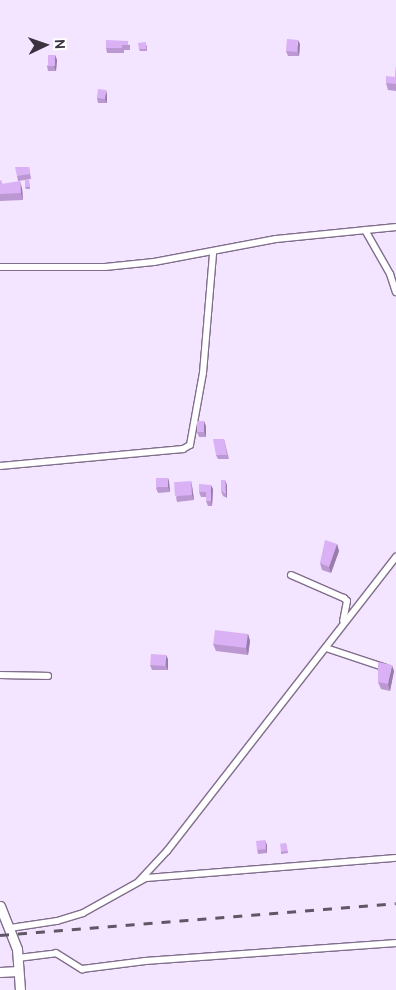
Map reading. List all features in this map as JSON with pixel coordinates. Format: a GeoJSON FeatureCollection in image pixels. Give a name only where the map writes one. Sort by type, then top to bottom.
{"type":"FeatureCollection","features":[{"type":"Feature","properties":{"kind":"main road"},"geometry":{"type":"LineString","coordinates":[[0,906],[10,928],[18,958],[20,990]]}},
{"type":"Feature","properties":{"kind":"main road"},"geometry":{"type":"LineString","coordinates":[[0,972],[18,971]]}},
{"type":"Feature","properties":{"kind":"street"},"geometry":{"type":"LineString","coordinates":[[0,267],[105,267],[213,253],[276,239],[396,228]]}},
{"type":"Feature","properties":{"kind":"street"},"geometry":{"type":"LineString","coordinates":[[365,230],[390,274],[396,292]]}},
{"type":"Feature","properties":{"kind":"street"},"geometry":{"type":"LineString","coordinates":[[0,466],[183,449],[190,445],[204,364],[213,253]]}},
{"type":"Feature","properties":{"kind":"street"},"geometry":{"type":"LineString","coordinates":[[10,928],[57,921],[83,913],[116,897],[139,881],[166,851],[396,557]]}},
{"type":"Feature","properties":{"kind":"street"},"geometry":{"type":"LineString","coordinates":[[291,575],[344,598],[346,608],[340,630]]}},
{"type":"Feature","properties":{"kind":"street"},"geometry":{"type":"LineString","coordinates":[[326,648],[368,664],[392,669]]}},
{"type":"Feature","properties":{"kind":"street"},"geometry":{"type":"LineString","coordinates":[[0,675],[48,676]]}},
{"type":"Feature","properties":{"kind":"street"},"geometry":{"type":"LineString","coordinates":[[139,881],[396,858]]}},
{"type":"Feature","properties":{"kind":"street"},"geometry":{"type":"LineString","coordinates":[[18,958],[56,954],[82,969],[145,961],[396,943]]}},
{"type":"Feature","properties":{"kind":"building"},"geometry":{"type":"Polygon","coordinates":[[[287,39],[298,40],[297,52],[286,51],[287,39]]]}},
{"type":"Feature","properties":{"kind":"building"},"geometry":{"type":"Polygon","coordinates":[[[106,40],[128,41],[128,45],[122,45],[122,48],[106,48],[106,40]]]}},
{"type":"Feature","properties":{"kind":"building"},"geometry":{"type":"Polygon","coordinates":[[[146,42],[146,49],[139,49],[138,43],[146,42]]]}},
{"type":"Feature","properties":{"kind":"building"},"geometry":{"type":"Polygon","coordinates":[[[48,55],[55,55],[55,66],[48,66],[48,55]]]}},
{"type":"Feature","properties":{"kind":"building"},"geometry":{"type":"Polygon","coordinates":[[[396,66],[396,84],[386,83],[386,76],[395,77],[396,66]]]}},
{"type":"Feature","properties":{"kind":"building"},"geometry":{"type":"Polygon","coordinates":[[[98,89],[106,90],[105,99],[97,98],[98,89]]]}},
{"type":"Feature","properties":{"kind":"building"},"geometry":{"type":"Polygon","coordinates":[[[15,167],[29,167],[30,174],[17,176],[15,167]]]}},
{"type":"Feature","properties":{"kind":"building"},"geometry":{"type":"Polygon","coordinates":[[[0,180],[1,184],[20,181],[21,193],[0,194],[0,180]]]}},
{"type":"Feature","properties":{"kind":"building"},"geometry":{"type":"Polygon","coordinates":[[[25,180],[29,180],[29,187],[25,187],[25,180]]]}},
{"type":"Feature","properties":{"kind":"building"},"geometry":{"type":"Polygon","coordinates":[[[197,421],[204,421],[204,432],[197,432],[197,421]]]}},
{"type":"Feature","properties":{"kind":"building"},"geometry":{"type":"Polygon","coordinates":[[[213,439],[224,439],[227,455],[216,455],[213,439]]]}},
{"type":"Feature","properties":{"kind":"building"},"geometry":{"type":"Polygon","coordinates":[[[156,478],[168,478],[168,487],[156,487],[156,478]]]}},
{"type":"Feature","properties":{"kind":"building"},"geometry":{"type":"Polygon","coordinates":[[[221,480],[225,480],[226,494],[221,491],[221,480]]]}},
{"type":"Feature","properties":{"kind":"building"},"geometry":{"type":"Polygon","coordinates":[[[191,481],[192,495],[175,496],[174,482],[191,481]]]}},
{"type":"Feature","properties":{"kind":"building"},"geometry":{"type":"Polygon","coordinates":[[[199,484],[211,485],[211,501],[206,501],[206,492],[199,492],[199,484]]]}},
{"type":"Feature","properties":{"kind":"building"},"geometry":{"type":"Polygon","coordinates":[[[325,540],[337,544],[329,567],[320,563],[325,540]]]}},
{"type":"Feature","properties":{"kind":"building"},"geometry":{"type":"Polygon","coordinates":[[[215,630],[248,634],[246,648],[213,644],[215,630]]]}},
{"type":"Feature","properties":{"kind":"building"},"geometry":{"type":"Polygon","coordinates":[[[151,654],[166,655],[165,666],[150,665],[151,654]]]}},
{"type":"Feature","properties":{"kind":"building"},"geometry":{"type":"Polygon","coordinates":[[[378,662],[392,665],[388,684],[378,682],[378,662]]]}},
{"type":"Feature","properties":{"kind":"building"},"geometry":{"type":"Polygon","coordinates":[[[265,840],[266,849],[257,850],[256,841],[265,840]]]}},
{"type":"Feature","properties":{"kind":"building"},"geometry":{"type":"Polygon","coordinates":[[[286,843],[287,851],[281,852],[280,844],[286,843]]]}},
{"type":"Feature","properties":{"kind":"railway"},"geometry":{"type":"LineString","coordinates":[[0,935],[396,903]]}}]}
